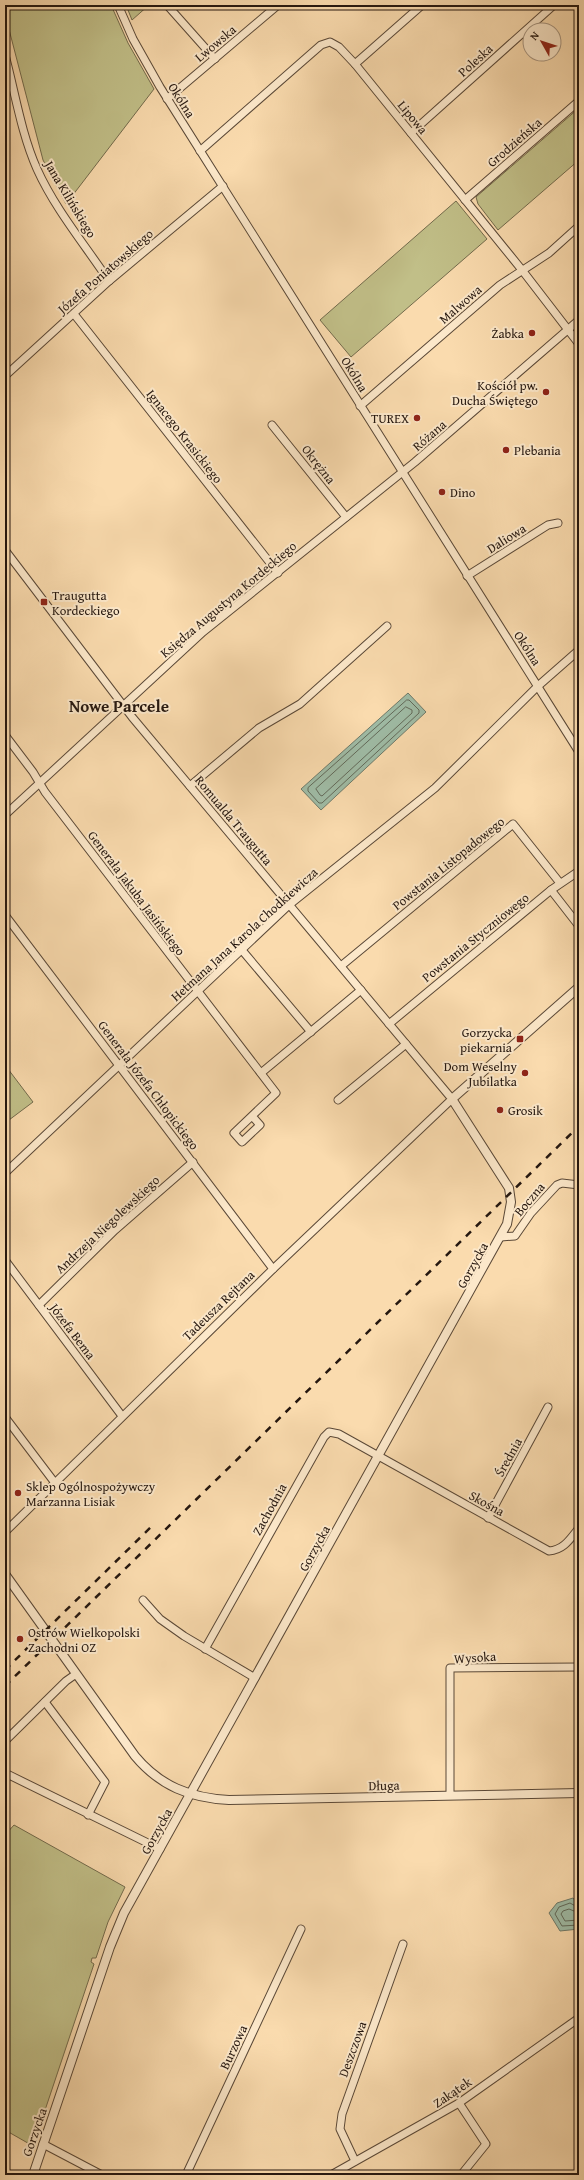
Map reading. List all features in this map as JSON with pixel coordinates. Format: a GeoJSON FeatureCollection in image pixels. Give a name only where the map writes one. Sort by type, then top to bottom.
{"type":"FeatureCollection","features":[{"type":"Feature","properties":{"kind":"street","name":"Okólna"},"geometry":{"type":"LineString","coordinates":[[118,5],[133,39],[167,99],[579,752]]}},
{"type":"Feature","properties":{"kind":"street"},"geometry":{"type":"LineString","coordinates":[[167,5],[215,59]]}},
{"type":"Feature","properties":{"kind":"street","name":"Lwowska"},"geometry":{"type":"LineString","coordinates":[[167,99],[278,5]]}},
{"type":"Feature","properties":{"kind":"street"},"geometry":{"type":"LineString","coordinates":[[355,64],[422,5]]}},
{"type":"Feature","properties":{"kind":"street","name":"Poleska"},"geometry":{"type":"LineString","coordinates":[[411,133],[554,5]]}},
{"type":"Feature","properties":{"kind":"street","name":"Lipowa"},"geometry":{"type":"LineString","coordinates":[[200,151],[321,45],[330,42],[339,47],[355,64],[522,270],[569,329],[579,344]]}},
{"type":"Feature","properties":{"kind":"street","name":"Jana Kilińskiego"},"geometry":{"type":"LineString","coordinates":[[5,55],[30,150],[37,170],[65,216],[109,282]]}},
{"type":"Feature","properties":{"kind":"street","name":"Grodzieńska"},"geometry":{"type":"LineString","coordinates":[[465,200],[579,101]]}},
{"type":"Feature","properties":{"kind":"street","name":"Józefa Poniatowskiego"},"geometry":{"type":"LineString","coordinates":[[5,376],[109,282],[222,186]]}},
{"type":"Feature","properties":{"kind":"street","name":"Malwowa"},"geometry":{"type":"LineString","coordinates":[[360,406],[500,285],[549,253],[579,226]]}},
{"type":"Feature","properties":{"kind":"street","name":"Ignacego Krasickiego"},"geometry":{"type":"LineString","coordinates":[[74,314],[278,573]]}},
{"type":"Feature","properties":{"kind":"street","name":"Różana"},"geometry":{"type":"LineString","coordinates":[[403,473],[579,320]]}},
{"type":"Feature","properties":{"kind":"street","name":"Okrężna"},"geometry":{"type":"LineString","coordinates":[[272,425],[346,517]]}},
{"type":"Feature","properties":{"kind":"street","name":"Księdza Augustyna Kordeckiego"},"geometry":{"type":"LineString","coordinates":[[5,815],[203,632],[403,473]]}},
{"type":"Feature","properties":{"kind":"street","name":"Daliowa"},"geometry":{"type":"LineString","coordinates":[[467,576],[548,525],[558,522]]}},
{"type":"Feature","properties":{"kind":"street","name":"Romualda Traugutta"},"geometry":{"type":"LineString","coordinates":[[5,550],[123,706],[452,1099]]}},
{"type":"Feature","properties":{"kind":"street"},"geometry":{"type":"LineString","coordinates":[[190,786],[259,728],[300,704],[387,626]]}},
{"type":"Feature","properties":{"kind":"street","name":"Hetmana Jana Karola Chodkiewicza"},"geometry":{"type":"LineString","coordinates":[[5,1173],[289,905],[435,788],[538,686],[579,650]]}},
{"type":"Feature","properties":{"kind":"street","name":"Generała Jakuba Jasińskiego"},"geometry":{"type":"LineString","coordinates":[[5,735],[276,1093],[252,1116]]}},
{"type":"Feature","properties":{"kind":"street","name":"Powstania Listopadowego"},"geometry":{"type":"LineString","coordinates":[[340,966],[513,824],[560,883]]}},
{"type":"Feature","properties":{"kind":"street","name":"Powstania Styczniowego"},"geometry":{"type":"LineString","coordinates":[[389,1024],[551,890],[579,871]]}},
{"type":"Feature","properties":{"kind":"street"},"geometry":{"type":"LineString","coordinates":[[551,890],[579,926]]}},
{"type":"Feature","properties":{"kind":"street","name":"Generała Józefa Chłopickiego"},"geometry":{"type":"LineString","coordinates":[[5,915],[273,1269]]}},
{"type":"Feature","properties":{"kind":"street"},"geometry":{"type":"LineString","coordinates":[[241,949],[310,1032]]}},
{"type":"Feature","properties":{"kind":"street"},"geometry":{"type":"LineString","coordinates":[[452,1099],[579,987]]}},
{"type":"Feature","properties":{"kind":"street"},"geometry":{"type":"LineString","coordinates":[[261,1073],[361,990]]}},
{"type":"Feature","properties":{"kind":"street"},"geometry":{"type":"LineString","coordinates":[[338,1100],[406,1044]]}},
{"type":"Feature","properties":{"kind":"street","name":"Gorzycka"},"geometry":{"type":"LineString","coordinates":[[33,2175],[110,1947],[124,1913],[502,1237],[510,1211],[509,1188],[452,1099]]}},
{"type":"Feature","properties":{"kind":"street","name":"Tadeusza Rejtana"},"geometry":{"type":"LineString","coordinates":[[5,1532],[273,1269],[452,1099]]}},
{"type":"Feature","properties":{"kind":"street","name":"Andrzeja Niegolewskiego"},"geometry":{"type":"LineString","coordinates":[[39,1305],[115,1230],[193,1162]]}},
{"type":"Feature","properties":{"kind":"street","name":"Boczna"},"geometry":{"type":"LineString","coordinates":[[502,1237],[508,1238],[515,1236],[531,1213],[557,1185],[562,1183],[579,1185]]}},
{"type":"Feature","properties":{"kind":"street","name":"Józefa Bema"},"geometry":{"type":"LineString","coordinates":[[5,1260],[122,1416]]}},
{"type":"Feature","properties":{"kind":"street","name":"Średnia"},"geometry":{"type":"LineString","coordinates":[[488,1518],[548,1407]]}},
{"type":"Feature","properties":{"kind":"street"},"geometry":{"type":"LineString","coordinates":[[5,1417],[55,1483]]}},
{"type":"Feature","properties":{"kind":"street","name":"Zachodnia"},"geometry":{"type":"LineString","coordinates":[[205,1649],[324,1437],[329,1432],[334,1432],[379,1455]]}},
{"type":"Feature","properties":{"kind":"street","name":"Skośna"},"geometry":{"type":"LineString","coordinates":[[379,1455],[488,1518],[549,1551],[556,1551],[564,1546],[579,1528]]}},
{"type":"Feature","properties":{"kind":"street","name":"Długa"},"geometry":{"type":"LineString","coordinates":[[5,1574],[120,1737],[146,1769],[164,1783],[190,1795],[229,1800],[579,1793]]}},
{"type":"Feature","properties":{"kind":"street"},"geometry":{"type":"LineString","coordinates":[[143,1600],[160,1619],[205,1649],[255,1678]]}},
{"type":"Feature","properties":{"kind":"street","name":"Wysoka"},"geometry":{"type":"LineString","coordinates":[[450,1796],[450,1668],[579,1667]]}},
{"type":"Feature","properties":{"kind":"street"},"geometry":{"type":"LineString","coordinates":[[5,1741],[66,1681],[76,1674]]}},
{"type":"Feature","properties":{"kind":"street"},"geometry":{"type":"LineString","coordinates":[[45,1702],[105,1782],[88,1815]]}},
{"type":"Feature","properties":{"kind":"street"},"geometry":{"type":"LineString","coordinates":[[5,1773],[160,1849]]}},
{"type":"Feature","properties":{"kind":"street","name":"Burzowa"},"geometry":{"type":"LineString","coordinates":[[186,2175],[301,1929]]}},
{"type":"Feature","properties":{"kind":"street","name":"Deszczowa"},"geometry":{"type":"LineString","coordinates":[[355,2162],[340,2129],[342,2114],[403,1944]]}},
{"type":"Feature","properties":{"kind":"street","name":"Zakątek"},"geometry":{"type":"LineString","coordinates":[[331,2175],[459,2103],[579,2018]]}},
{"type":"Feature","properties":{"kind":"street"},"geometry":{"type":"LineString","coordinates":[[459,2103],[486,2144],[461,2175]]}},
{"type":"Feature","properties":{"kind":"street"},"geometry":{"type":"LineString","coordinates":[[43,2144],[102,2175]]}},
{"type":"Feature","properties":{"kind":"shaded area"},"geometry":{"type":"Polygon","coordinates":[[[5,5],[111,5],[128,43],[154,89],[66,204],[43,160],[5,14],[5,5]]]}},
{"type":"Feature","properties":{"kind":"shaded area"},"geometry":{"type":"Polygon","coordinates":[[[126,5],[149,5],[132,20],[126,5]]]}},
{"type":"Feature","properties":{"kind":"shaded area"},"geometry":{"type":"Polygon","coordinates":[[[579,108],[579,160],[498,230],[478,204],[476,197],[579,108]]]}},
{"type":"Feature","properties":{"kind":"shaded area"},"geometry":{"type":"Polygon","coordinates":[[[456,201],[487,239],[351,357],[320,320],[456,201]]]}},
{"type":"Feature","properties":{"kind":"shaded area"},"geometry":{"type":"Polygon","coordinates":[[[5,1065],[33,1102],[5,1123],[5,1065]]]}},
{"type":"Feature","properties":{"kind":"shaded area"},"geometry":{"type":"Polygon","coordinates":[[[14,1825],[125,1887],[108,1922],[96,1958],[92,1958],[91,1962],[94,1964],[33,2146],[5,2130],[5,1835],[14,1825]]]}},
{"type":"Feature","properties":{"kind":"water"},"geometry":{"type":"Polygon","coordinates":[[[408,693],[426,712],[321,810],[301,789],[408,693]]]}},
{"type":"Feature","properties":{"kind":"water"},"geometry":{"type":"Polygon","coordinates":[[[573,1898],[579,1906],[579,1929],[560,1931],[549,1913],[557,1903],[573,1898]]]}},
{"type":"Feature","properties":{"kind":"railway"},"geometry":{"type":"LineString","coordinates":[[5,1686],[579,1126]]}},
{"type":"Feature","properties":{"kind":"railway"},"geometry":{"type":"LineString","coordinates":[[5,1670],[151,1527]]}},
{"type":"Feature","properties":{"kind":"place","name":"Żabka"},"geometry":{"type":"Point","coordinates":[532,333]}},
{"type":"Feature","properties":{"kind":"place","name":"Kościół pw. Ducha Świętego"},"geometry":{"type":"Point","coordinates":[546,392]}},
{"type":"Feature","properties":{"kind":"place","name":"TUREX"},"geometry":{"type":"Point","coordinates":[417,418]}},
{"type":"Feature","properties":{"kind":"place","name":"Plebania"},"geometry":{"type":"Point","coordinates":[506,450]}},
{"type":"Feature","properties":{"kind":"place","name":"Dino"},"geometry":{"type":"Point","coordinates":[442,492]}},
{"type":"Feature","properties":{"kind":"place","name":"Traugutta Kordeckiego"},"geometry":{"type":"Point","coordinates":[44,602]}},
{"type":"Feature","properties":{"kind":"place","name":"Gorzycka piekarnia"},"geometry":{"type":"Point","coordinates":[520,1039]}},
{"type":"Feature","properties":{"kind":"place","name":"Dom Weselny Jubilatka"},"geometry":{"type":"Point","coordinates":[525,1073]}},
{"type":"Feature","properties":{"kind":"place","name":"Grosik"},"geometry":{"type":"Point","coordinates":[500,1110]}},
{"type":"Feature","properties":{"kind":"place","name":"Sklep Ogólnospożywczy Marzanna Lisiak"},"geometry":{"type":"Point","coordinates":[18,1493]}},
{"type":"Feature","properties":{"kind":"place","name":"Ostrów Wielkopolski Zachodni OZ"},"geometry":{"type":"Point","coordinates":[20,1639]}},
{"type":"Feature","properties":{"kind":"district","name":"Nowe Parcele"},"geometry":{"type":"Point","coordinates":[119,706]}}]}
